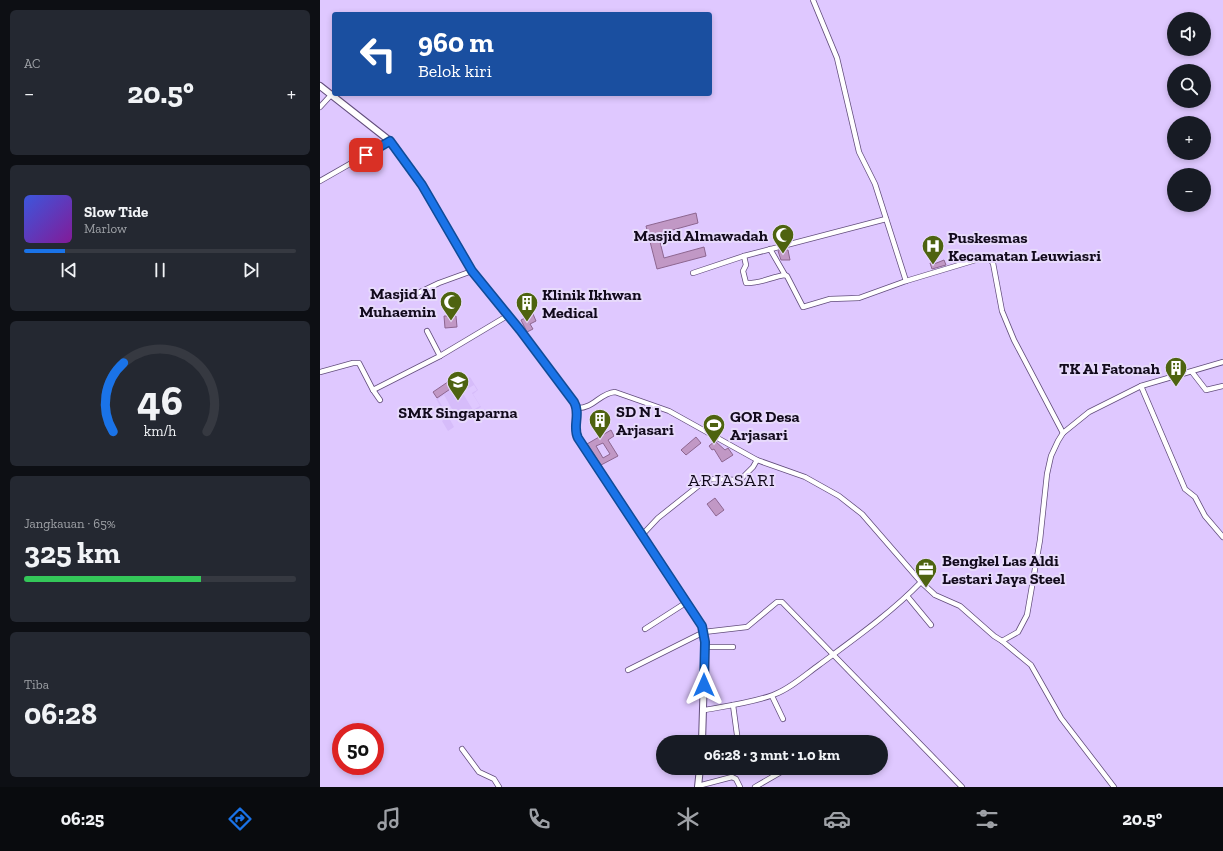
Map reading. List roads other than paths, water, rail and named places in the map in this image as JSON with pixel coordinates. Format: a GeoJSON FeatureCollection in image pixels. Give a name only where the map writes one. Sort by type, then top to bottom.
{"type":"FeatureCollection","features":[{"type":"Feature","properties":{"kind":"main road"},"geometry":{"type":"LineString","coordinates":[[320,86],[332,95]]}},
{"type":"Feature","properties":{"kind":"main road"},"geometry":{"type":"LineString","coordinates":[[333,96],[390,141],[422,185],[472,271],[548,366],[578,408],[577,435],[701,623],[704,632],[705,647],[702,735]]}},
{"type":"Feature","properties":{"kind":"main road"},"geometry":{"type":"LineString","coordinates":[[698,787],[699,775]]}},
{"type":"Feature","properties":{"kind":"street"},"geometry":{"type":"LineString","coordinates":[[813,0],[837,58],[859,152],[875,184],[906,281]]}},
{"type":"Feature","properties":{"kind":"street"},"geometry":{"type":"LineString","coordinates":[[320,107],[332,95]]}},
{"type":"Feature","properties":{"kind":"street"},"geometry":{"type":"LineString","coordinates":[[320,181],[390,141]]}},
{"type":"Feature","properties":{"kind":"street"},"geometry":{"type":"LineString","coordinates":[[694,273],[698,270],[744,256],[886,219]]}},
{"type":"Feature","properties":{"kind":"street"},"geometry":{"type":"LineString","coordinates":[[770,249],[787,276],[803,307],[830,299],[858,298],[906,281],[979,259],[990,259],[993,263],[1002,311],[1014,340],[1063,433]]}},
{"type":"Feature","properties":{"kind":"street"},"geometry":{"type":"LineString","coordinates":[[744,256],[746,265],[743,271],[746,283],[756,283],[768,278],[785,275]]}},
{"type":"Feature","properties":{"kind":"street"},"geometry":{"type":"LineString","coordinates":[[416,294],[439,282],[472,271]]}},
{"type":"Feature","properties":{"kind":"street"},"geometry":{"type":"LineString","coordinates":[[373,390],[440,356],[507,316]]}},
{"type":"Feature","properties":{"kind":"street"},"geometry":{"type":"LineString","coordinates":[[427,331],[440,356]]}},
{"type":"Feature","properties":{"kind":"street"},"geometry":{"type":"LineString","coordinates":[[1002,641],[1018,632],[1027,615],[1040,540],[1047,474],[1054,449],[1063,433],[1090,412],[1140,386],[1223,362]]}},
{"type":"Feature","properties":{"kind":"street"},"geometry":{"type":"LineString","coordinates":[[320,372],[358,363],[380,400]]}},
{"type":"Feature","properties":{"kind":"street"},"geometry":{"type":"LineString","coordinates":[[1192,372],[1206,390],[1223,386]]}},
{"type":"Feature","properties":{"kind":"street"},"geometry":{"type":"LineString","coordinates":[[1140,386],[1185,489],[1195,496],[1207,518],[1223,537]]}},
{"type":"Feature","properties":{"kind":"street"},"geometry":{"type":"LineString","coordinates":[[578,408],[587,407],[607,393],[615,392],[669,411],[757,460],[811,480],[856,508],[921,582],[935,595],[960,606],[994,636],[1031,665],[1061,718],[1114,787]]}},
{"type":"Feature","properties":{"kind":"street"},"geometry":{"type":"LineString","coordinates":[[643,534],[658,518],[706,479],[740,480],[753,467],[757,460]]}},
{"type":"Feature","properties":{"kind":"street"},"geometry":{"type":"LineString","coordinates":[[704,710],[772,696],[794,683],[834,654],[907,596],[921,582]]}},
{"type":"Feature","properties":{"kind":"street"},"geometry":{"type":"LineString","coordinates":[[907,596],[931,625]]}},
{"type":"Feature","properties":{"kind":"street"},"geometry":{"type":"LineString","coordinates":[[628,670],[704,632],[747,626],[780,601],[834,654],[962,787]]}},
{"type":"Feature","properties":{"kind":"street"},"geometry":{"type":"LineString","coordinates":[[645,629],[687,602]]}},
{"type":"Feature","properties":{"kind":"street"},"geometry":{"type":"LineString","coordinates":[[705,647],[734,647]]}},
{"type":"Feature","properties":{"kind":"street"},"geometry":{"type":"LineString","coordinates":[[772,696],[783,719]]}},
{"type":"Feature","properties":{"kind":"street"},"geometry":{"type":"LineString","coordinates":[[733,705],[737,735]]}},
{"type":"Feature","properties":{"kind":"street"},"geometry":{"type":"LineString","coordinates":[[462,749],[479,772],[494,779],[498,787]]}},
{"type":"Feature","properties":{"kind":"street"},"geometry":{"type":"LineString","coordinates":[[755,787],[776,775]]}},
{"type":"Feature","properties":{"kind":"street"},"geometry":{"type":"LineString","coordinates":[[698,787],[732,777],[736,779],[740,787]]}},
{"type":"Feature","properties":{"kind":"place","name":"Masjid Almawadah"},"geometry":{"type":"Point","coordinates":[783,254]}},
{"type":"Feature","properties":{"kind":"place","name":"Puskesmas Kecamatan Leuwiasri"},"geometry":{"type":"Point","coordinates":[933,266]}},
{"type":"Feature","properties":{"kind":"place","name":"Masjid Al Muhaemin"},"geometry":{"type":"Point","coordinates":[451,322]}},
{"type":"Feature","properties":{"kind":"place","name":"Klinik Ikhwan Medical"},"geometry":{"type":"Point","coordinates":[527,322]}},
{"type":"Feature","properties":{"kind":"place","name":"TK Al Fatonah"},"geometry":{"type":"Point","coordinates":[1176,388]}},
{"type":"Feature","properties":{"kind":"place","name":"SMK Singaparna"},"geometry":{"type":"Point","coordinates":[458,402]}},
{"type":"Feature","properties":{"kind":"place","name":"SD N 1 Arjasari"},"geometry":{"type":"Point","coordinates":[600,440]}},
{"type":"Feature","properties":{"kind":"place","name":"GOR Desa Arjasari"},"geometry":{"type":"Point","coordinates":[714,444]}},
{"type":"Feature","properties":{"kind":"place","name":"Bengkel Las Aldi Lestari Jaya Steel"},"geometry":{"type":"Point","coordinates":[926,588]}},
{"type":"Feature","properties":{"kind":"district","name":"ARJASARI"},"geometry":{"type":"Point","coordinates":[732,480]}}]}
